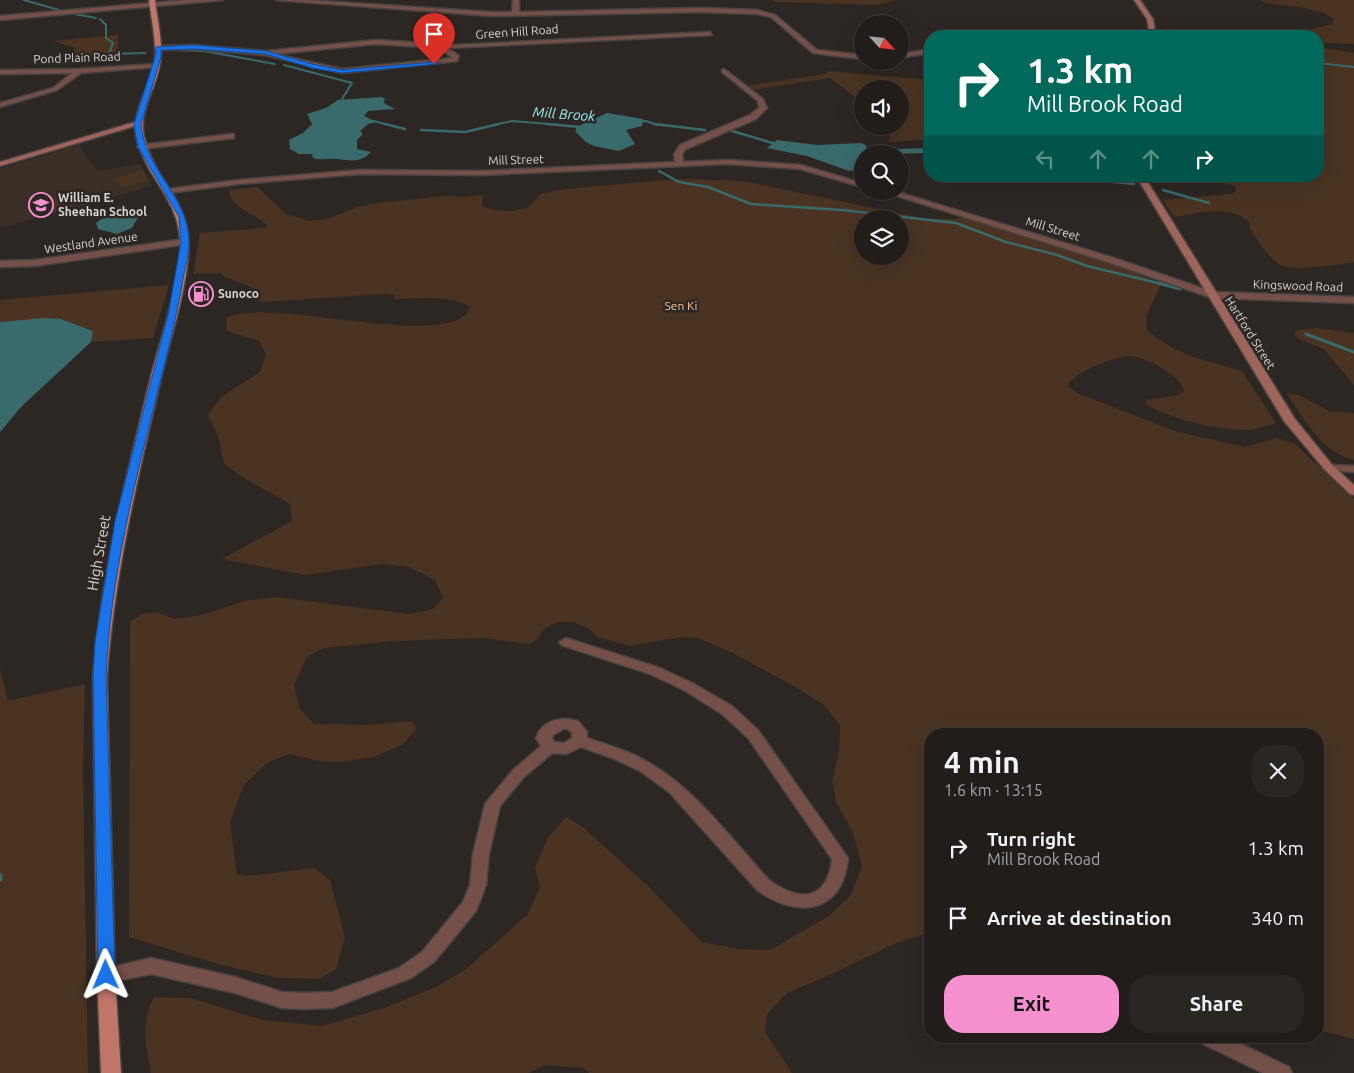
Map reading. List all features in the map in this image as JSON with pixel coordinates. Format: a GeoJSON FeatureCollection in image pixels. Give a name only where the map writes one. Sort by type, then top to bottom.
{"type":"FeatureCollection","features":[{"type":"Feature","properties":{"kind":"main road","name":"High Street"},"geometry":{"type":"LineString","coordinates":[[111,1073],[106,975],[100,677],[101,642],[120,521],[172,315],[185,242],[182,217],[141,147],[138,128],[158,48],[152,2]]}},
{"type":"Feature","properties":{"kind":"street"},"geometry":{"type":"LineString","coordinates":[[0,18],[152,2],[220,0]]}},
{"type":"Feature","properties":{"kind":"street"},"geometry":{"type":"LineString","coordinates":[[279,0],[428,8],[480,14],[701,10],[757,12],[773,16],[815,52],[854,56]]}},
{"type":"Feature","properties":{"kind":"street"},"geometry":{"type":"LineString","coordinates":[[513,14],[516,12],[516,0]]}},
{"type":"Feature","properties":{"kind":"street"},"geometry":{"type":"LineString","coordinates":[[1137,0],[1150,19],[1152,30]]}},
{"type":"Feature","properties":{"kind":"street"},"geometry":{"type":"LineString","coordinates":[[428,8],[435,2]]}},
{"type":"Feature","properties":{"kind":"street","name":"Green Hill Road"},"geometry":{"type":"LineString","coordinates":[[266,53],[376,42],[441,47],[710,34]]}},
{"type":"Feature","properties":{"kind":"street"},"geometry":{"type":"LineString","coordinates":[[158,48],[193,47],[266,53],[312,66],[350,72],[455,60],[458,57],[441,47]]}},
{"type":"Feature","properties":{"kind":"street"},"geometry":{"type":"LineString","coordinates":[[909,54],[924,52]]}},
{"type":"Feature","properties":{"kind":"street","name":"Pond Plain Road"},"geometry":{"type":"LineString","coordinates":[[0,72],[79,71],[155,66]]}},
{"type":"Feature","properties":{"kind":"street"},"geometry":{"type":"LineString","coordinates":[[0,105],[55,89],[79,71]]}},
{"type":"Feature","properties":{"kind":"street"},"geometry":{"type":"LineString","coordinates":[[679,165],[678,154],[683,147],[753,117],[763,108],[761,100],[724,71]]}},
{"type":"Feature","properties":{"kind":"street"},"geometry":{"type":"LineString","coordinates":[[0,164],[88,139],[138,128]]}},
{"type":"Feature","properties":{"kind":"street"},"geometry":{"type":"LineString","coordinates":[[141,147],[231,136]]}},
{"type":"Feature","properties":{"kind":"street","name":"Mill Street"},"geometry":{"type":"LineString","coordinates":[[168,191],[239,182],[360,172],[471,174],[728,162],[801,167],[854,183]]}},
{"type":"Feature","properties":{"kind":"street","name":"Hartford Street"},"geometry":{"type":"LineString","coordinates":[[1144,182],[1290,422],[1329,468],[1354,490]]}},
{"type":"Feature","properties":{"kind":"street","name":"Mill Street"},"geometry":{"type":"LineString","coordinates":[[909,198],[1111,260],[1212,296]]}},
{"type":"Feature","properties":{"kind":"street","name":"Westland Avenue"},"geometry":{"type":"LineString","coordinates":[[0,264],[35,263],[185,242]]}},
{"type":"Feature","properties":{"kind":"street","name":"Kingswood Road"},"geometry":{"type":"LineString","coordinates":[[1212,296],[1354,300]]}},
{"type":"Feature","properties":{"kind":"street"},"geometry":{"type":"LineString","coordinates":[[1329,468],[1354,469]]}},
{"type":"Feature","properties":{"kind":"street"},"geometry":{"type":"LineString","coordinates":[[566,642],[655,671],[689,687],[726,710],[752,734],[840,858],[839,874],[830,890],[812,901],[789,900],[775,894],[763,885],[675,788],[645,767],[617,754],[579,741]]}},
{"type":"Feature","properties":{"kind":"street"},"geometry":{"type":"LineString","coordinates":[[560,724],[573,725],[580,732],[579,741],[566,750],[549,747],[544,738],[548,728],[560,724]]}},
{"type":"Feature","properties":{"kind":"street"},"geometry":{"type":"LineString","coordinates":[[106,975],[151,966],[226,983],[282,1000],[303,1001],[332,1000],[404,973],[428,957],[470,906],[478,885],[481,854],[493,804],[518,774],[549,747]]}},
{"type":"Feature","properties":{"kind":"street"},"geometry":{"type":"LineString","coordinates":[[1220,1043],[1282,1073]]}},
{"type":"Feature","properties":{"kind":"shaded area","name":"William E. Sheehan School"},"geometry":{"type":"Polygon","coordinates":[[[79,145],[97,171],[140,164],[152,186],[0,228],[0,169],[79,145]]]}},
{"type":"Feature","properties":{"kind":"green space"},"geometry":{"type":"Polygon","coordinates":[[[771,0],[893,0],[878,5],[776,2],[771,0]]]}},
{"type":"Feature","properties":{"kind":"green space"},"geometry":{"type":"Polygon","coordinates":[[[1260,0],[1354,0],[1354,44],[1324,43],[1324,30],[1308,30],[1332,24],[1334,19],[1324,13],[1305,8],[1266,3],[1260,0]]]}},
{"type":"Feature","properties":{"kind":"green space"},"geometry":{"type":"Polygon","coordinates":[[[118,35],[119,57],[92,60],[59,58],[76,48],[53,41],[118,35]]]}},
{"type":"Feature","properties":{"kind":"green space"},"geometry":{"type":"Polygon","coordinates":[[[1324,48],[1354,53],[1354,262],[1316,267],[1286,267],[1276,262],[1267,253],[1249,227],[1250,223],[1242,217],[1224,211],[1214,211],[1174,217],[1163,200],[1231,194],[1235,192],[1236,187],[1224,182],[1324,182],[1324,48]]]}},
{"type":"Feature","properties":{"kind":"green space"},"geometry":{"type":"Polygon","coordinates":[[[829,71],[924,79],[924,139],[889,142],[889,135],[909,135],[909,80],[854,80],[854,96],[830,78],[751,90],[744,86],[826,74],[829,71]]]}},
{"type":"Feature","properties":{"kind":"green space"},"geometry":{"type":"Polygon","coordinates":[[[143,170],[148,181],[124,187],[111,180],[143,170]]]}},
{"type":"Feature","properties":{"kind":"green space","name":"Sen Ki"},"geometry":{"type":"Polygon","coordinates":[[[679,179],[742,181],[883,210],[854,210],[854,265],[909,265],[909,215],[927,219],[957,219],[961,217],[1136,272],[1161,285],[1146,316],[1147,330],[1169,346],[1180,351],[1242,371],[1276,423],[1249,430],[1221,428],[1179,419],[1155,409],[1145,403],[1147,400],[1178,395],[1184,391],[1176,379],[1169,373],[1152,363],[1135,357],[1122,357],[1094,367],[1077,376],[1068,386],[1077,393],[1175,431],[1245,447],[1276,438],[1294,443],[1354,499],[1354,1039],[1324,1032],[1324,728],[924,728],[924,934],[896,943],[787,993],[767,1014],[765,1032],[792,1073],[589,1073],[583,1068],[544,1065],[529,1073],[151,1073],[145,1034],[147,1015],[154,997],[190,998],[263,1020],[322,1026],[384,1008],[436,987],[465,970],[527,915],[540,888],[535,867],[548,838],[566,817],[584,828],[648,886],[702,942],[738,949],[770,950],[829,916],[851,895],[862,866],[853,833],[836,801],[832,781],[839,750],[840,725],[823,704],[731,652],[698,638],[680,637],[630,646],[598,637],[588,628],[573,622],[558,622],[545,628],[536,640],[529,644],[483,638],[393,641],[324,648],[307,657],[294,685],[300,709],[314,724],[368,725],[412,721],[417,728],[402,745],[374,757],[340,762],[319,761],[289,754],[267,763],[244,785],[230,823],[237,874],[247,876],[314,868],[330,880],[345,937],[336,969],[320,979],[279,978],[218,964],[129,937],[130,622],[142,614],[155,612],[176,619],[202,615],[244,601],[276,597],[408,614],[433,609],[443,598],[435,580],[409,567],[382,564],[305,575],[222,559],[292,521],[290,504],[244,478],[224,464],[218,436],[208,415],[221,397],[260,372],[266,354],[259,341],[227,331],[226,318],[249,313],[281,313],[397,325],[431,325],[457,320],[470,307],[453,300],[394,299],[395,295],[383,294],[262,302],[254,299],[251,287],[222,276],[221,273],[193,274],[200,233],[265,228],[267,225],[244,210],[230,196],[229,190],[257,187],[286,214],[310,221],[330,218],[358,207],[377,203],[444,196],[483,195],[482,206],[494,210],[512,211],[527,208],[541,194],[564,189],[679,179]]]}},
{"type":"Feature","properties":{"kind":"green space"},"geometry":{"type":"Polygon","coordinates":[[[57,198],[75,206],[41,216],[25,208],[57,198]]]}},
{"type":"Feature","properties":{"kind":"green space"},"geometry":{"type":"Polygon","coordinates":[[[169,285],[153,338],[91,342],[93,331],[61,319],[0,322],[0,300],[169,285]]]}},
{"type":"Feature","properties":{"kind":"green space"},"geometry":{"type":"Polygon","coordinates":[[[1316,328],[1354,333],[1354,385],[1324,349],[1297,338],[1294,334],[1298,330],[1316,328]]]}},
{"type":"Feature","properties":{"kind":"green space"},"geometry":{"type":"Polygon","coordinates":[[[1286,393],[1299,395],[1331,412],[1354,413],[1354,460],[1342,456],[1323,442],[1307,424],[1286,393]]]}},
{"type":"Feature","properties":{"kind":"green space"},"geometry":{"type":"Polygon","coordinates":[[[0,669],[8,701],[85,684],[83,768],[88,1073],[0,1073],[0,669]]]}},
{"type":"Feature","properties":{"kind":"water"},"geometry":{"type":"Polygon","coordinates":[[[382,97],[385,99],[384,103],[395,109],[368,111],[364,116],[377,122],[368,124],[360,131],[363,134],[357,140],[357,149],[371,152],[367,156],[359,160],[319,159],[313,158],[312,154],[299,154],[290,149],[289,140],[303,133],[312,124],[307,114],[326,108],[338,100],[382,97]]]}},
{"type":"Feature","properties":{"kind":"water"},"geometry":{"type":"Polygon","coordinates":[[[607,113],[643,119],[642,126],[626,130],[635,144],[619,151],[594,146],[586,142],[575,131],[577,127],[607,113]]]}},
{"type":"Feature","properties":{"kind":"water"},"geometry":{"type":"Polygon","coordinates":[[[777,140],[817,145],[861,143],[866,145],[854,145],[854,170],[849,171],[807,156],[767,148],[777,140]]]}},
{"type":"Feature","properties":{"kind":"water"},"geometry":{"type":"Polygon","coordinates":[[[924,148],[924,153],[909,153],[909,149],[924,148]]]}},
{"type":"Feature","properties":{"kind":"water"},"geometry":{"type":"Polygon","coordinates":[[[121,206],[140,214],[132,228],[117,234],[98,229],[96,223],[121,206]]]}},
{"type":"Feature","properties":{"kind":"water"},"geometry":{"type":"Polygon","coordinates":[[[45,318],[61,319],[93,331],[91,342],[22,406],[0,432],[0,322],[45,318]]]}},
{"type":"Feature","properties":{"kind":"waterway","name":"Mill Brook"},"geometry":{"type":"LineString","coordinates":[[24,0],[59,10]]}},
{"type":"Feature","properties":{"kind":"waterway","name":"Mill Brook"},"geometry":{"type":"LineString","coordinates":[[69,13],[96,18]]}},
{"type":"Feature","properties":{"kind":"waterway","name":"Mill Brook"},"geometry":{"type":"LineString","coordinates":[[100,19],[106,25],[106,38],[113,43],[109,54],[145,53]]}},
{"type":"Feature","properties":{"kind":"waterway","name":"Mill Brook"},"geometry":{"type":"LineString","coordinates":[[168,50],[204,51],[275,64]]}},
{"type":"Feature","properties":{"kind":"waterway","name":"Mill Brook"},"geometry":{"type":"LineString","coordinates":[[1324,64],[1354,67]]}},
{"type":"Feature","properties":{"kind":"waterway","name":"Mill Brook"},"geometry":{"type":"LineString","coordinates":[[284,65],[352,83],[342,99],[345,103]]}},
{"type":"Feature","properties":{"kind":"waterway","name":"Mill Brook"},"geometry":{"type":"LineString","coordinates":[[373,121],[390,125]]}},
{"type":"Feature","properties":{"kind":"waterway","name":"Mill Brook"},"geometry":{"type":"LineString","coordinates":[[493,125],[512,121],[561,125]]}},
{"type":"Feature","properties":{"kind":"waterway","name":"Mill Brook"},"geometry":{"type":"LineString","coordinates":[[639,122],[646,121],[654,124]]}},
{"type":"Feature","properties":{"kind":"waterway","name":"Mill Brook"},"geometry":{"type":"LineString","coordinates":[[385,124],[405,129]]}},
{"type":"Feature","properties":{"kind":"waterway","name":"Mill Brook"},"geometry":{"type":"LineString","coordinates":[[421,130],[465,132],[499,124]]}},
{"type":"Feature","properties":{"kind":"waterway","name":"Mill Brook"},"geometry":{"type":"LineString","coordinates":[[547,124],[580,127]]}},
{"type":"Feature","properties":{"kind":"waterway","name":"Mill Brook"},"geometry":{"type":"LineString","coordinates":[[654,124],[705,130]]}},
{"type":"Feature","properties":{"kind":"waterway","name":"Mill Brook"},"geometry":{"type":"LineString","coordinates":[[732,131],[776,144]]}},
{"type":"Feature","properties":{"kind":"waterway"},"geometry":{"type":"LineString","coordinates":[[659,171],[679,182],[708,187],[751,204],[842,210],[956,223],[1006,242],[1057,255],[1087,266],[1159,283]]}},
{"type":"Feature","properties":{"kind":"waterway"},"geometry":{"type":"LineString","coordinates":[[1114,182],[1134,184]]}},
{"type":"Feature","properties":{"kind":"waterway"},"geometry":{"type":"LineString","coordinates":[[1163,190],[1209,203]]}},
{"type":"Feature","properties":{"kind":"waterway"},"geometry":{"type":"LineString","coordinates":[[1159,283],[1180,289]]}},
{"type":"Feature","properties":{"kind":"waterway"},"geometry":{"type":"LineString","coordinates":[[1306,334],[1354,352]]}},
{"type":"Feature","properties":{"kind":"place","name":"William E. Sheehan School"},"geometry":{"type":"Point","coordinates":[41,205]}},
{"type":"Feature","properties":{"kind":"place","name":"Sunoco"},"geometry":{"type":"Point","coordinates":[201,294]}},
{"type":"Feature","properties":{"kind":"route"},"geometry":{"type":"LineString","coordinates":[[106,975],[100,677],[101,642],[120,521],[172,315],[185,242],[185,229],[182,217],[141,147],[138,131],[138,124],[158,57],[158,48],[193,47],[266,53],[312,66],[350,72],[434,64]]}}]}
